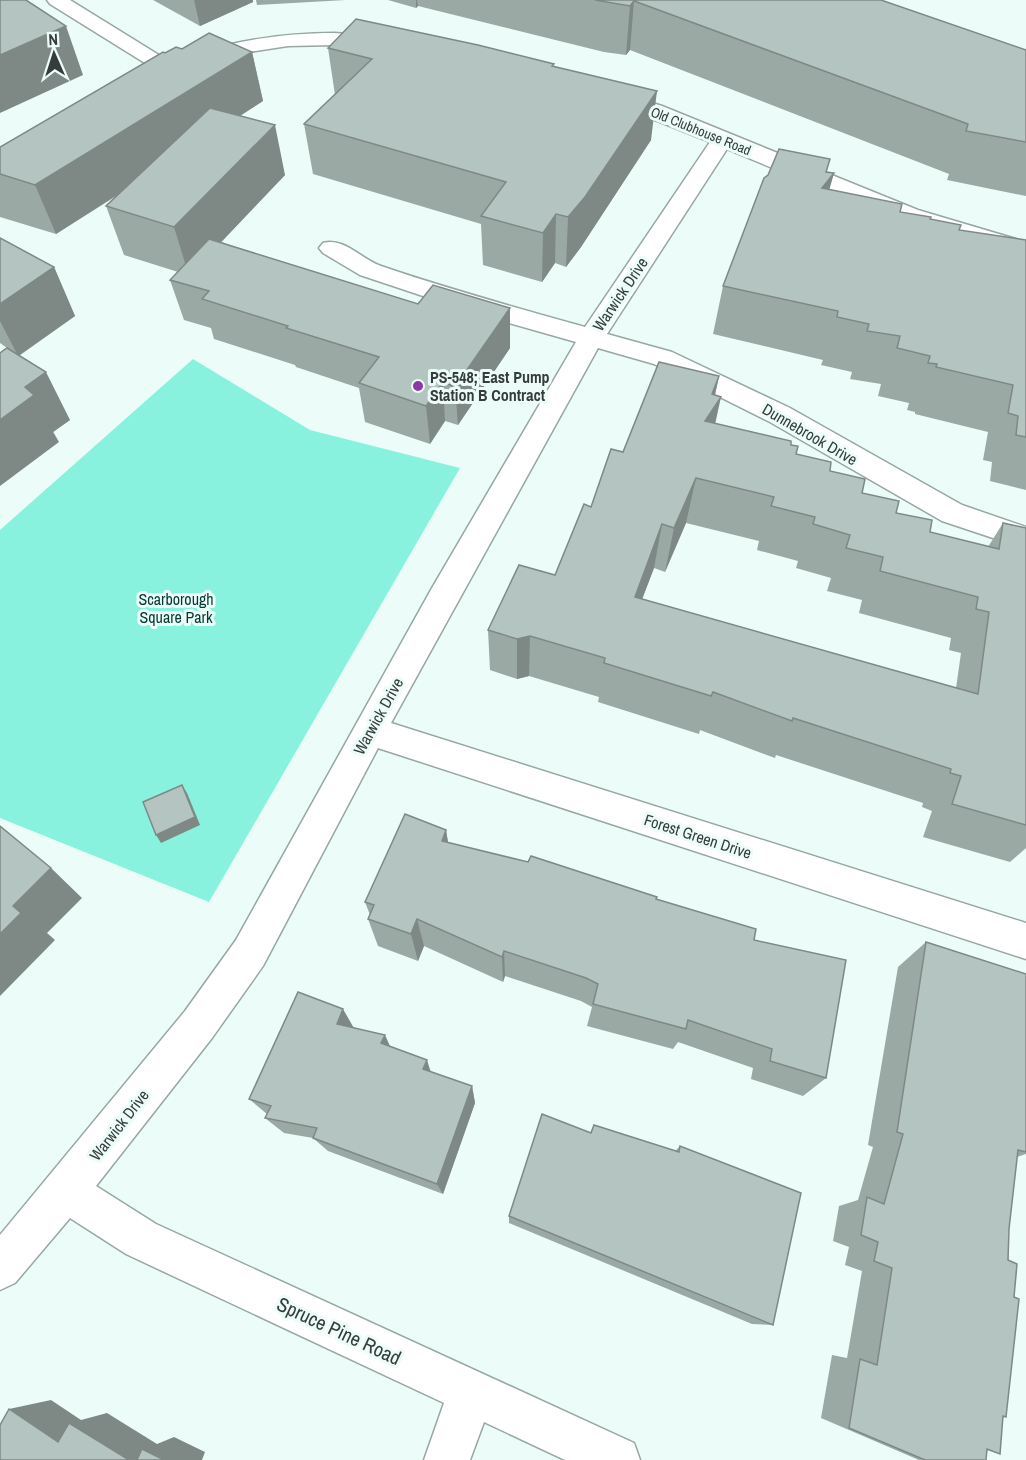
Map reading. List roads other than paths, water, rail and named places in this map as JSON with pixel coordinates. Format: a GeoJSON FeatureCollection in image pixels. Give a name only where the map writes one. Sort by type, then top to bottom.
{"type":"FeatureCollection","features":[{"type":"Feature","properties":{"kind":"street"},"geometry":{"type":"LineString","coordinates":[[57,0],[158,74],[210,54],[282,41],[355,39],[401,46]]}},
{"type":"Feature","properties":{"kind":"street","name":"Old Clubhouse Road"},"geometry":{"type":"LineString","coordinates":[[596,92],[662,114],[903,213],[1026,249]]}},
{"type":"Feature","properties":{"kind":"street","name":"Warwick Drive"},"geometry":{"type":"LineString","coordinates":[[0,1268],[66,1191],[196,1027],[243,962],[281,900],[290,876],[591,338],[723,140]]}},
{"type":"Feature","properties":{"kind":"street","name":"Dunnebrook Drive"},"geometry":{"type":"LineString","coordinates":[[331,248],[369,270],[486,308],[663,358],[780,415],[952,513],[1026,538]]}},
{"type":"Feature","properties":{"kind":"street","name":"Forest Green Drive"},"geometry":{"type":"LineString","coordinates":[[370,731],[1026,941]]}},
{"type":"Feature","properties":{"kind":"street","name":"Spruce Pine Road"},"geometry":{"type":"LineString","coordinates":[[66,1191],[141,1239],[617,1460]]}},
{"type":"Feature","properties":{"kind":"street"},"geometry":{"type":"LineString","coordinates":[[447,1460],[471,1393]]}},
{"type":"Feature","properties":{"kind":"place","name":"PS-548; East Pump Station B Contract"},"geometry":{"type":"Point","coordinates":[418,386]}},
{"type":"Feature","properties":{"kind":"park label","name":"Scarborough Square Park"},"geometry":{"type":"Point","coordinates":[176,608]}}]}
